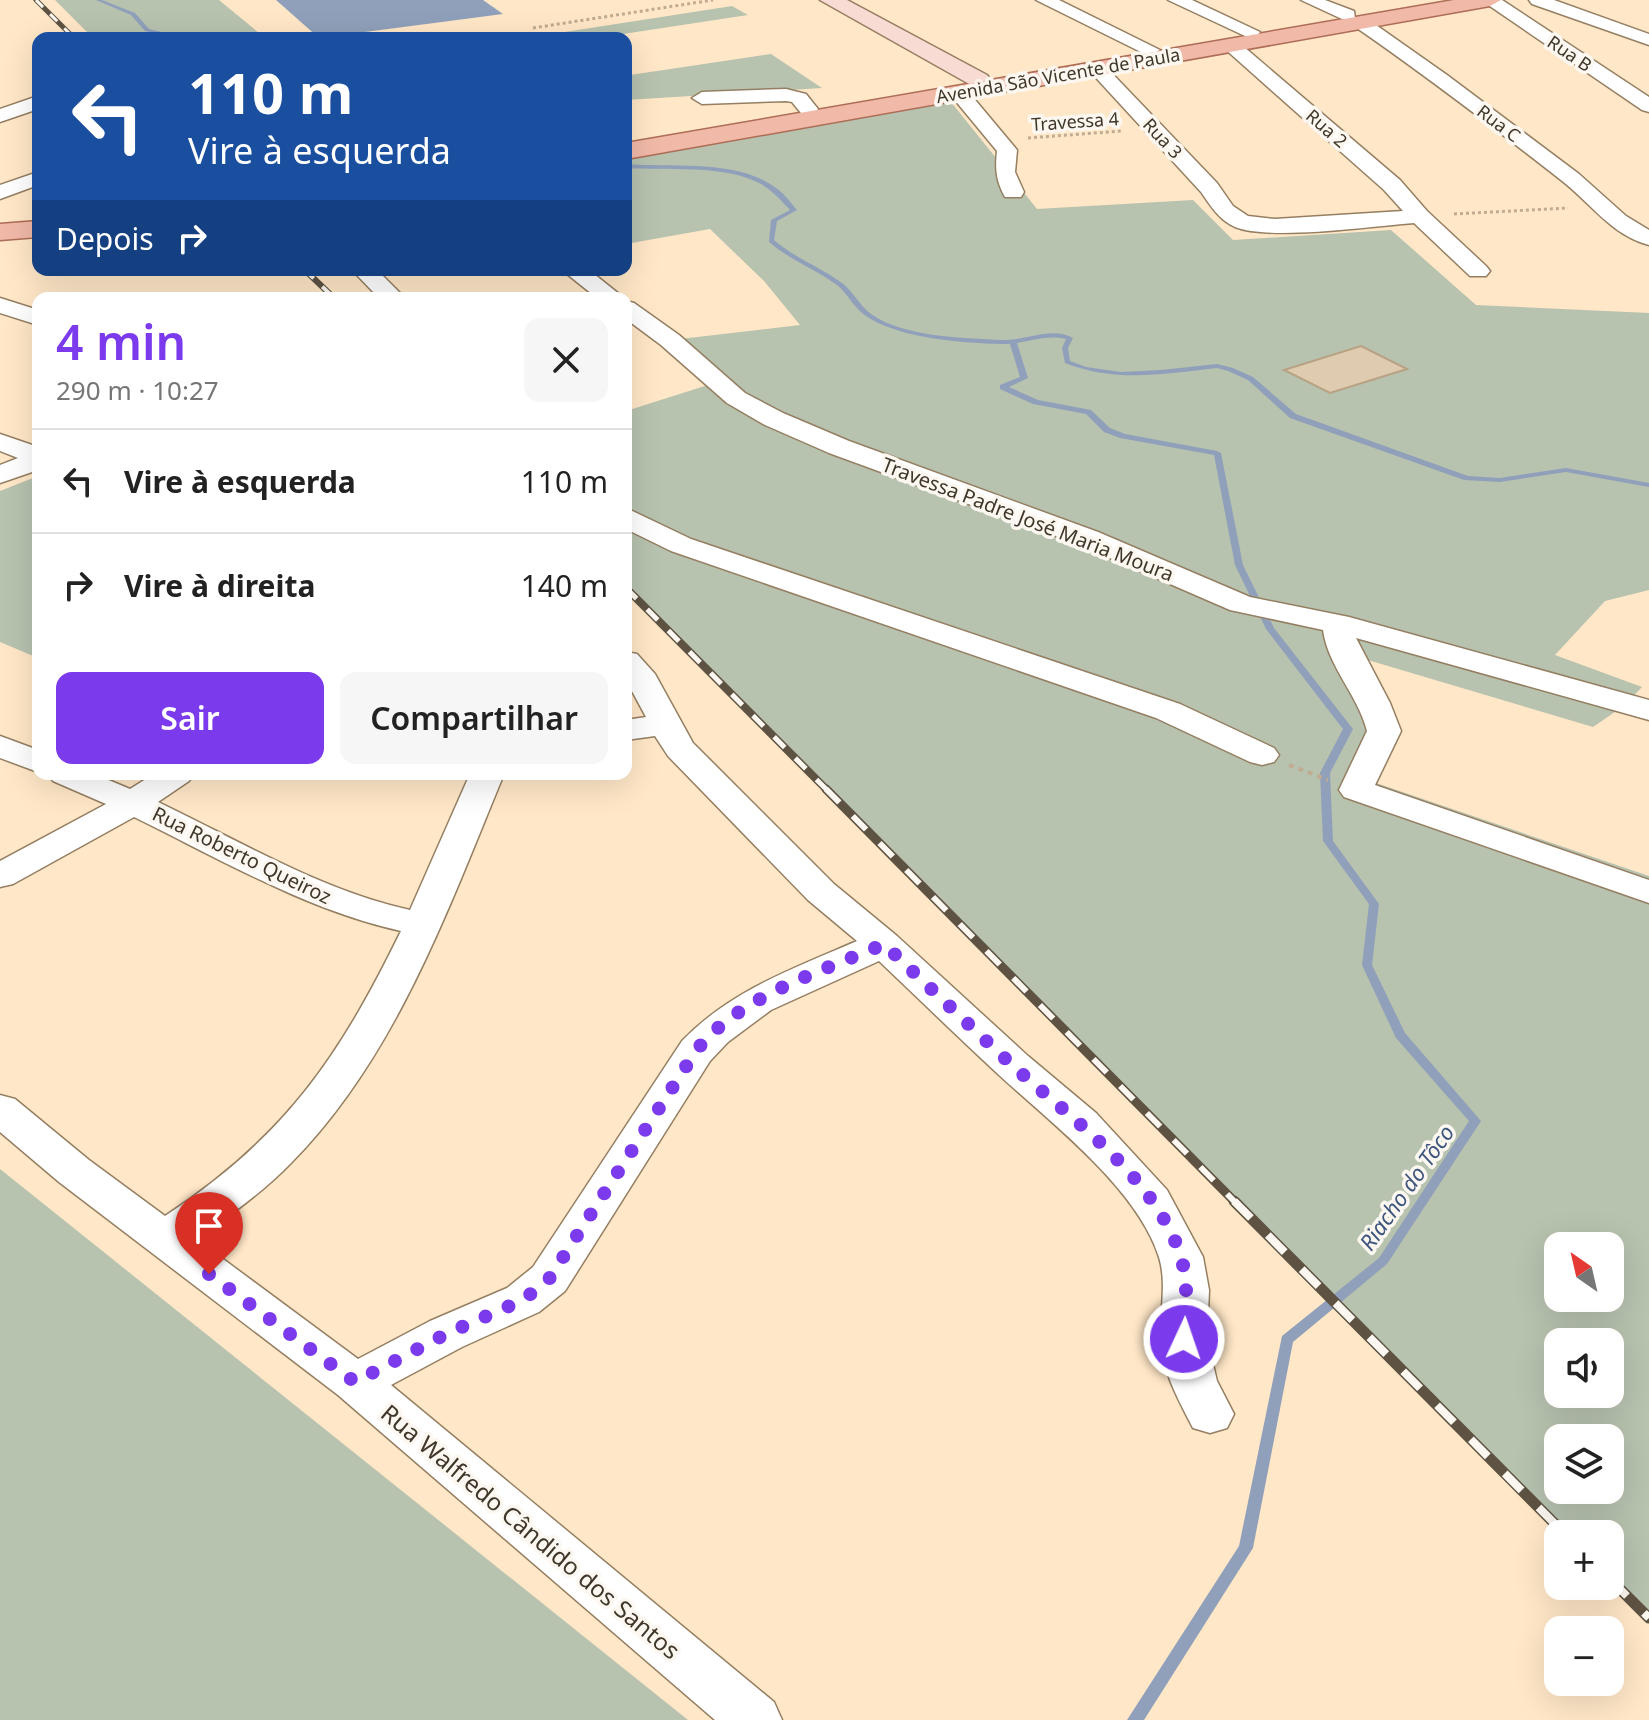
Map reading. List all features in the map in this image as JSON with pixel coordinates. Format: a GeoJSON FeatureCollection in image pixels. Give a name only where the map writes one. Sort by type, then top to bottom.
{"type":"FeatureCollection","features":[{"type":"Feature","properties":{"kind":"main road","name":"Avenida São Vicente de Paula"},"geometry":{"type":"LineString","coordinates":[[1354,19],[1440,0]]}},
{"type":"Feature","properties":{"kind":"main road","name":"Avenida São Vicente de Paula"},"geometry":{"type":"LineString","coordinates":[[771,120],[808,109],[1096,68],[1354,19],[1490,0]]}},
{"type":"Feature","properties":{"kind":"main road","name":"Avenida São Vicente de Paula"},"geometry":{"type":"LineString","coordinates":[[636,144],[969,86],[1151,50],[1241,39]]}},
{"type":"Feature","properties":{"kind":"main road"},"geometry":{"type":"LineString","coordinates":[[0,232],[32,229]]}},
{"type":"Feature","properties":{"kind":"main road"},"geometry":{"type":"LineString","coordinates":[[0,243],[32,241]]}},
{"type":"Feature","properties":{"kind":"street"},"geometry":{"type":"LineString","coordinates":[[831,0],[969,86],[998,141],[1007,150],[1005,172],[1013,192]]}},
{"type":"Feature","properties":{"kind":"street"},"geometry":{"type":"LineString","coordinates":[[1045,0],[1151,50]]}},
{"type":"Feature","properties":{"kind":"street","name":"Rua 2"},"geometry":{"type":"LineString","coordinates":[[1177,0],[1241,39],[1478,271]]}},
{"type":"Feature","properties":{"kind":"street","name":"Rua C"},"geometry":{"type":"LineString","coordinates":[[1310,0],[1354,19],[1421,63],[1641,234]]}},
{"type":"Feature","properties":{"kind":"street","name":"Rua B"},"geometry":{"type":"LineString","coordinates":[[1490,0],[1649,106]]}},
{"type":"Feature","properties":{"kind":"street"},"geometry":{"type":"LineString","coordinates":[[1538,0],[1649,40]]}},
{"type":"Feature","properties":{"kind":"street","name":"Rua 3"},"geometry":{"type":"LineString","coordinates":[[1096,68],[1209,188],[1225,211],[1242,222],[1260,226],[1419,216]]}},
{"type":"Feature","properties":{"kind":"street"},"geometry":{"type":"LineString","coordinates":[[13,93],[32,98]]}},
{"type":"Feature","properties":{"kind":"street"},"geometry":{"type":"LineString","coordinates":[[702,98],[786,95],[799,98],[808,109]]}},
{"type":"Feature","properties":{"kind":"street"},"geometry":{"type":"LineString","coordinates":[[0,116],[32,103]]}},
{"type":"Feature","properties":{"kind":"street"},"geometry":{"type":"LineString","coordinates":[[0,193],[32,180]]}},
{"type":"Feature","properties":{"kind":"street"},"geometry":{"type":"LineString","coordinates":[[370,276],[387,292]]}},
{"type":"Feature","properties":{"kind":"street"},"geometry":{"type":"LineString","coordinates":[[582,276],[604,292]]}},
{"type":"Feature","properties":{"kind":"street"},"geometry":{"type":"LineString","coordinates":[[0,305],[32,316]]}},
{"type":"Feature","properties":{"kind":"street","name":"Travessa Padre José Maria Moura"},"geometry":{"type":"LineString","coordinates":[[632,312],[670,340],[729,393],[774,419],[839,447],[1088,538],[1241,604],[1338,624],[1649,710]]}},
{"type":"Feature","properties":{"kind":"street"},"geometry":{"type":"LineString","coordinates":[[0,442],[32,455]]}},
{"type":"Feature","properties":{"kind":"street"},"geometry":{"type":"LineString","coordinates":[[0,475],[32,461]]}},
{"type":"Feature","properties":{"kind":"street"},"geometry":{"type":"LineString","coordinates":[[632,521],[681,545],[1168,711],[1262,755]]}},
{"type":"Feature","properties":{"kind":"street"},"geometry":{"type":"LineString","coordinates":[[1338,624],[1338,641],[1366,687],[1384,731],[1356,790],[1649,892]]}},
{"type":"Feature","properties":{"kind":"street"},"geometry":{"type":"LineString","coordinates":[[632,666],[661,708],[680,749],[821,892],[884,944],[1014,1066],[1081,1123],[1152,1201],[1181,1257],[1186,1290],[1184,1339],[1193,1381],[1210,1414]]}},
{"type":"Feature","properties":{"kind":"street"},"geometry":{"type":"LineString","coordinates":[[632,729],[666,724]]}},
{"type":"Feature","properties":{"kind":"street"},"geometry":{"type":"LineString","coordinates":[[0,746],[32,759]]}},
{"type":"Feature","properties":{"kind":"street","name":"Rua Roberto Queiroz"},"geometry":{"type":"LineString","coordinates":[[79,780],[328,897],[367,912],[422,924]]}},
{"type":"Feature","properties":{"kind":"street"},"geometry":{"type":"LineString","coordinates":[[0,876],[133,803],[168,780]]}},
{"type":"Feature","properties":{"kind":"street"},"geometry":{"type":"LineString","coordinates":[[163,1239],[232,1193],[279,1150],[325,1098],[378,1013],[422,924],[484,780]]}},
{"type":"Feature","properties":{"kind":"street"},"geometry":{"type":"LineString","coordinates":[[355,1382],[446,1334],[523,1300],[549,1279],[712,1030],[746,1007],[884,944]]}},
{"type":"Feature","properties":{"kind":"street","name":"Rua Walfredo Cândido dos Santos"},"geometry":{"type":"LineString","coordinates":[[0,1109],[163,1239],[355,1382],[755,1720]]}},
{"type":"Feature","properties":{"kind":"path"},"geometry":{"type":"LineString","coordinates":[[533,28],[713,0]]}},
{"type":"Feature","properties":{"kind":"path","name":"Travessa 4"},"geometry":{"type":"LineString","coordinates":[[998,141],[1155,129]]}},
{"type":"Feature","properties":{"kind":"path"},"geometry":{"type":"LineString","coordinates":[[1419,216],[1605,207]]}},
{"type":"Feature","properties":{"kind":"path"},"geometry":{"type":"LineString","coordinates":[[1262,755],[1356,790]]}},
{"type":"Feature","properties":{"kind":"green space"},"geometry":{"type":"Polygon","coordinates":[[[55,0],[219,0],[258,32],[87,32],[55,0]]]}},
{"type":"Feature","properties":{"kind":"green space"},"geometry":{"type":"Polygon","coordinates":[[[732,6],[748,15],[632,33],[565,32],[732,6]]]}},
{"type":"Feature","properties":{"kind":"green space"},"geometry":{"type":"Polygon","coordinates":[[[771,54],[822,88],[632,100],[632,75],[771,54]]]}},
{"type":"Feature","properties":{"kind":"green space"},"geometry":{"type":"Polygon","coordinates":[[[951,102],[1037,209],[1193,200],[1233,240],[1391,230],[1476,305],[1649,313],[1649,590],[1605,601],[1555,655],[1642,687],[1625,705],[1593,727],[1351,655],[1392,732],[1373,782],[1649,876],[1649,1618],[1624,1593],[1624,1520],[1551,1520],[632,594],[632,409],[730,378],[680,339],[800,325],[764,281],[710,229],[632,243],[632,156],[951,102]]]}},
{"type":"Feature","properties":{"kind":"green space"},"geometry":{"type":"Polygon","coordinates":[[[32,478],[32,655],[0,642],[0,491],[32,478]]]}},
{"type":"Feature","properties":{"kind":"green space"},"geometry":{"type":"Polygon","coordinates":[[[0,1169],[688,1720],[0,1720],[0,1169]]]}},
{"type":"Feature","properties":{"kind":"water"},"geometry":{"type":"Polygon","coordinates":[[[276,0],[483,0],[503,14],[365,32],[312,32],[276,0]]]}},
{"type":"Feature","properties":{"kind":"building"},"geometry":{"type":"Polygon","coordinates":[[[1361,346],[1407,369],[1330,393],[1284,370],[1361,346]]]}},
{"type":"Feature","properties":{"kind":"waterway"},"geometry":{"type":"LineString","coordinates":[[98,0],[133,14],[147,30],[156,32]]}},
{"type":"Feature","properties":{"kind":"waterway"},"geometry":{"type":"LineString","coordinates":[[632,167],[718,170],[759,181],[778,192],[794,210],[774,220],[771,241],[795,259],[838,283],[867,314],[895,327],[932,336],[1004,342],[1062,335],[1070,338],[1065,348],[1067,362],[1102,372],[1141,374],[1217,366],[1230,369],[1251,379],[1293,416],[1467,478],[1500,480],[1566,470],[1649,485]]}},
{"type":"Feature","properties":{"kind":"waterway","name":"Riacho do Tôco"},"geometry":{"type":"LineString","coordinates":[[1013,343],[1024,378],[1003,387],[1036,402],[1088,412],[1107,430],[1123,436],[1217,453],[1239,565],[1270,629],[1348,729],[1325,773],[1328,841],[1374,904],[1367,965],[1400,1035],[1475,1121],[1383,1261],[1287,1340],[1246,1548],[1135,1720]]}},
{"type":"Feature","properties":{"kind":"railway"},"geometry":{"type":"LineString","coordinates":[[36,0],[68,32]]}},
{"type":"Feature","properties":{"kind":"railway"},"geometry":{"type":"LineString","coordinates":[[311,276],[328,292]]}},
{"type":"Feature","properties":{"kind":"railway"},"geometry":{"type":"LineString","coordinates":[[632,594],[828,791]]}},
{"type":"Feature","properties":{"kind":"railway"},"geometry":{"type":"LineString","coordinates":[[826,789],[1236,1203]]}},
{"type":"Feature","properties":{"kind":"railway"},"geometry":{"type":"LineString","coordinates":[[1234,1201],[1551,1520]]}},
{"type":"Feature","properties":{"kind":"railway"},"geometry":{"type":"LineString","coordinates":[[1624,1593],[1649,1618]]}},
{"type":"Feature","properties":{"kind":"route"},"geometry":{"type":"LineString","coordinates":[[209,1274],[355,1382],[446,1334],[523,1300],[549,1279],[573,1246],[712,1030],[746,1007],[884,944],[1014,1066],[1081,1123],[1152,1201],[1181,1257],[1186,1290],[1184,1339]]}}]}
